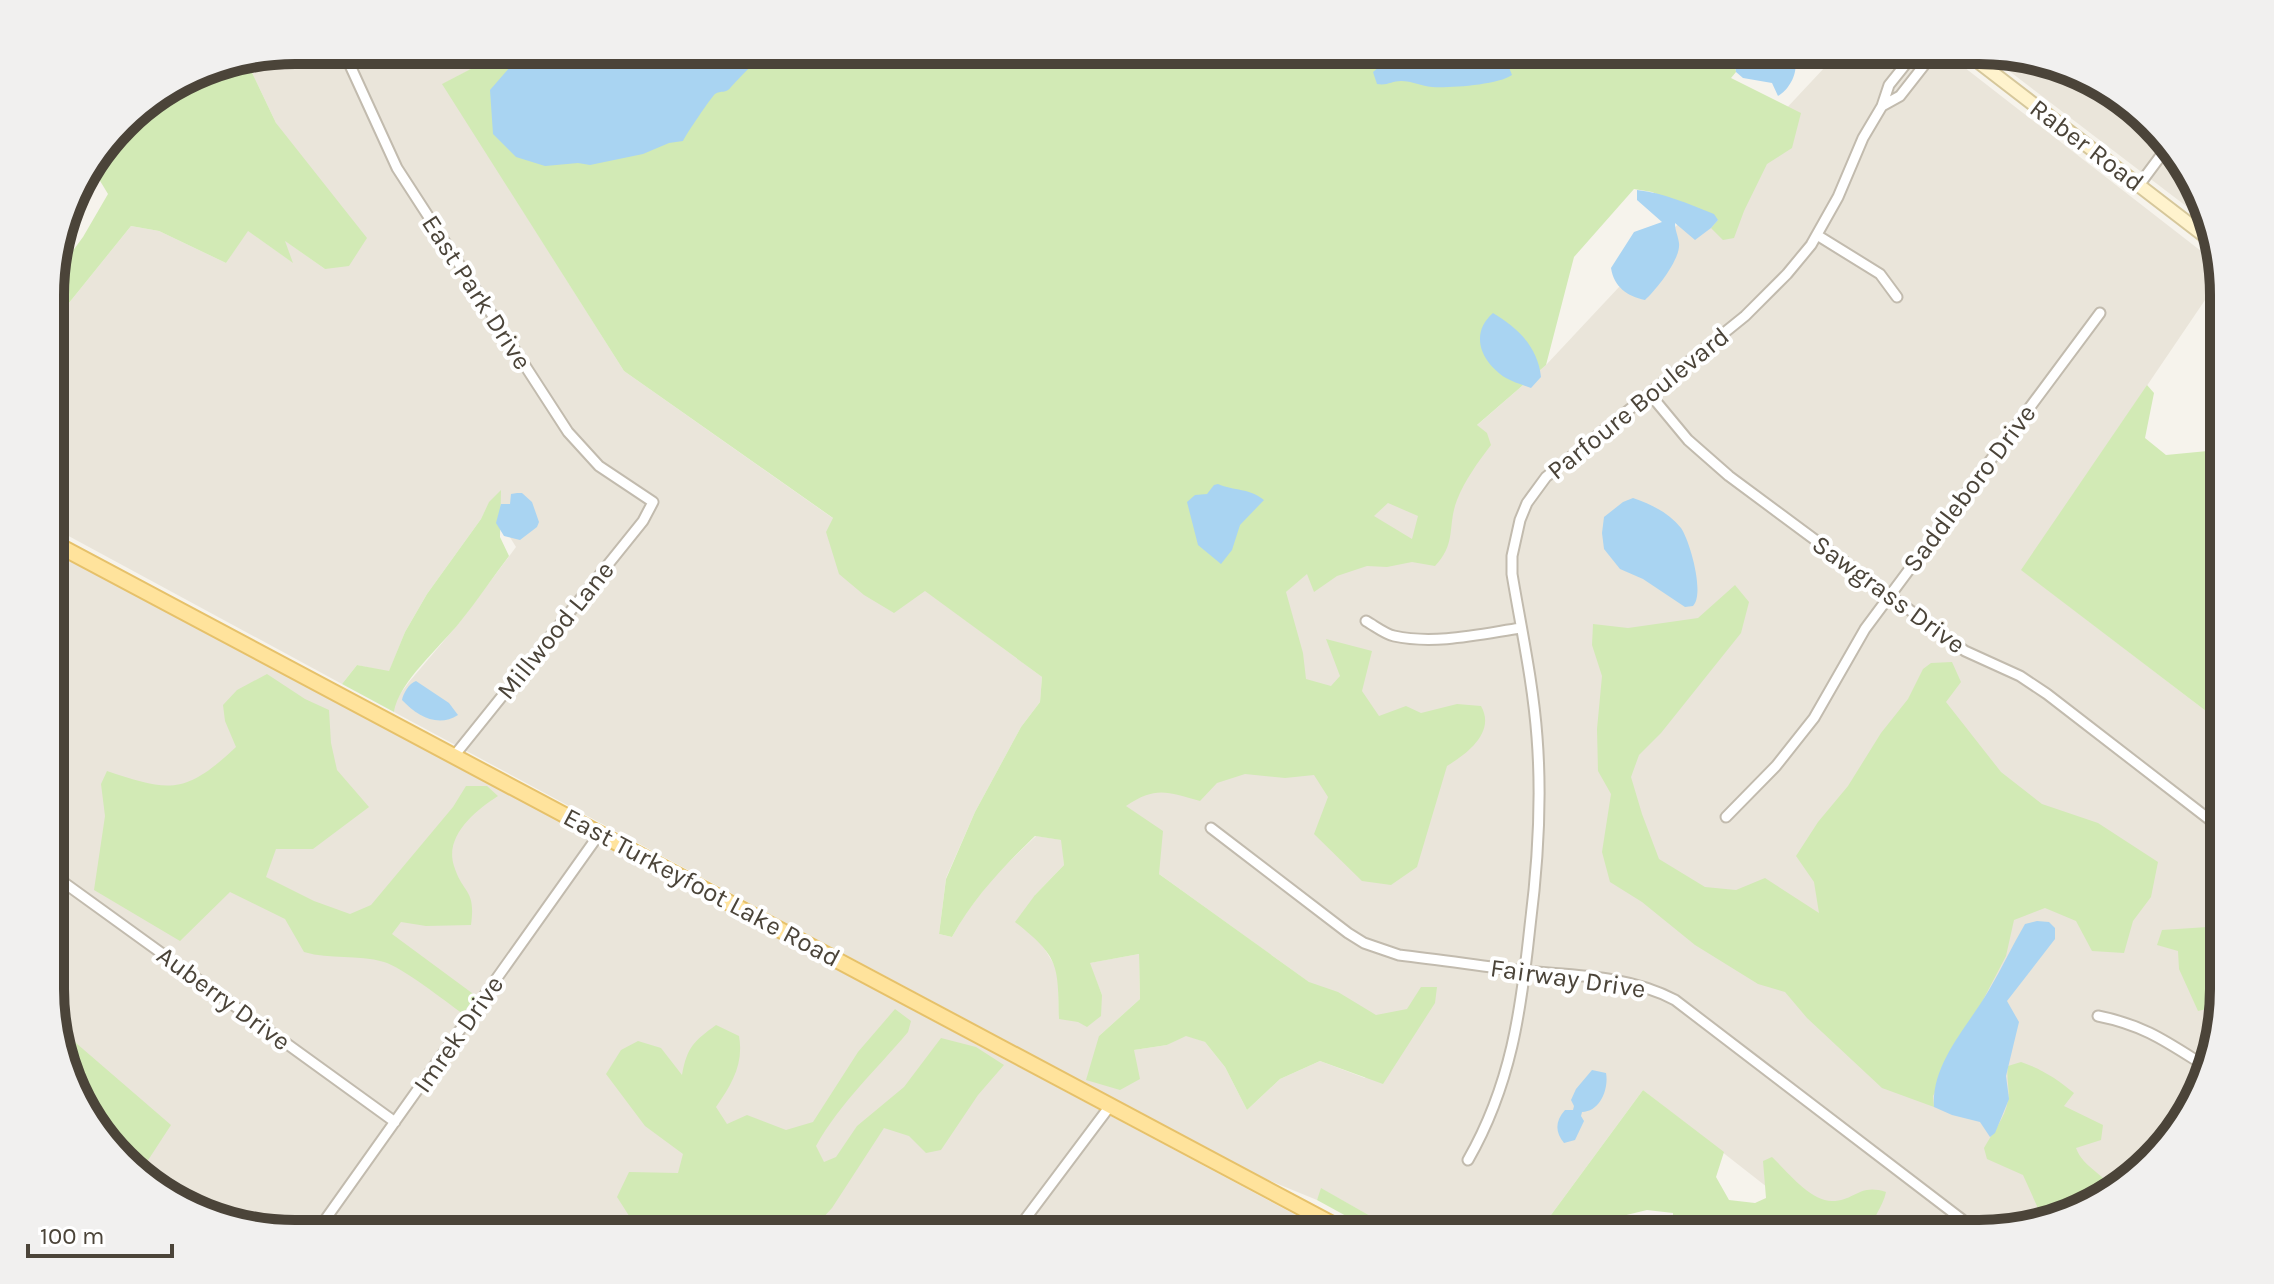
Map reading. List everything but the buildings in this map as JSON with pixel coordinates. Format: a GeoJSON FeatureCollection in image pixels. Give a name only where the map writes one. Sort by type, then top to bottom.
{"type":"FeatureCollection","features":[{"type":"Feature","properties":{"kind":"main road","name":"East Turkeyfoot Lake Road"},"geometry":{"type":"LineString","coordinates":[[64,548],[1325,1220]]}},
{"type":"Feature","properties":{"kind":"street","name":"East Park Drive"},"geometry":{"type":"LineString","coordinates":[[349,64],[397,168],[568,432],[599,466],[653,502]]}},
{"type":"Feature","properties":{"kind":"street","name":"Parfoure Boulevard"},"geometry":{"type":"LineString","coordinates":[[1468,1160],[1490,1118],[1519,1022],[1536,881],[1540,776],[1535,716],[1512,574],[1517,529],[1527,503],[1564,459],[1756,306],[1787,274],[1817,235],[1838,197],[1863,138],[1882,106],[1889,85],[1906,64]]}},
{"type":"Feature","properties":{"kind":"street","name":"Parfoure Boulevard"},"geometry":{"type":"LineString","coordinates":[[1882,106],[1900,96],[1925,64]]}},
{"type":"Feature","properties":{"kind":"street","name":"Raber Road"},"geometry":{"type":"LineString","coordinates":[[1981,64],[2201,233]]}},
{"type":"Feature","properties":{"kind":"street"},"geometry":{"type":"LineString","coordinates":[[2139,185],[2162,154]]}},
{"type":"Feature","properties":{"kind":"street"},"geometry":{"type":"LineString","coordinates":[[1817,235],[1880,274],[1897,297]]}},
{"type":"Feature","properties":{"kind":"street","name":"Saddleboro Drive"},"geometry":{"type":"LineString","coordinates":[[1726,817],[1776,766],[1814,718],[1865,629],[1889,595],[2100,313]]}},
{"type":"Feature","properties":{"kind":"street","name":"Sawgrass Drive"},"geometry":{"type":"LineString","coordinates":[[1649,393],[1688,440],[1710,460],[1965,651],[2020,676],[2047,694],[2210,820]]}},
{"type":"Feature","properties":{"kind":"street","name":"Millwood Lane"},"geometry":{"type":"LineString","coordinates":[[454,756],[643,521],[653,502]]}},
{"type":"Feature","properties":{"kind":"street"},"geometry":{"type":"LineString","coordinates":[[1366,621],[1392,636],[1413,638],[1458,638],[1521,628]]}},
{"type":"Feature","properties":{"kind":"street","name":"Fairway Drive"},"geometry":{"type":"LineString","coordinates":[[1211,828],[1364,943],[1399,955],[1602,977],[1640,985],[1675,1000],[1963,1220]]}},
{"type":"Feature","properties":{"kind":"street","name":"Imrek Drive"},"geometry":{"type":"LineString","coordinates":[[325,1220],[600,833]]}},
{"type":"Feature","properties":{"kind":"street","name":"Auberry Drive"},"geometry":{"type":"LineString","coordinates":[[64,883],[395,1122]]}},
{"type":"Feature","properties":{"kind":"street"},"geometry":{"type":"LineString","coordinates":[[2098,1016],[2150,1031],[2198,1062]]}},
{"type":"Feature","properties":{"kind":"street"},"geometry":{"type":"LineString","coordinates":[[1024,1220],[1110,1106]]}},
{"type":"Feature","properties":{"kind":"shaded area"},"geometry":{"type":"Polygon","coordinates":[[[295,64],[481,64],[443,84],[624,371],[834,519],[1042,677],[1040,702],[1021,727],[975,812],[946,878],[939,934],[952,937],[994,876],[1036,836],[1062,840],[1064,865],[1035,895],[1041,943],[1058,971],[1059,1019],[1102,995],[1089,963],[1139,954],[1140,999],[1099,1036],[1134,1050],[1167,1045],[1186,1035],[1205,1042],[1225,1067],[1247,1110],[1280,1079],[1320,1061],[1365,1078],[1382,1035],[1101,832],[1130,728],[1546,365],[1828,64],[1960,64],[2207,255],[2210,293],[2022,570],[2210,714],[2210,1004],[2198,1063],[2186,1091],[2153,1141],[2107,1181],[2053,1208],[1994,1220],[1809,1220],[1643,1090],[1547,1220],[1377,1220],[1322,1189],[1317,1200],[1256,1175],[394,712],[395,701],[409,682],[459,623],[516,547],[489,503],[427,594],[405,632],[389,672],[357,665],[342,684],[64,533],[64,309],[131,226],[159,231],[226,263],[247,230],[292,262],[284,240],[325,269],[276,123],[250,68],[295,64]]]}},
{"type":"Feature","properties":{"kind":"shaded area"},"geometry":{"type":"Polygon","coordinates":[[[2002,66],[2039,72],[2067,82],[2120,112],[2162,154],[2194,212],[2002,66]]]}},
{"type":"Feature","properties":{"kind":"shaded area"},"geometry":{"type":"Polygon","coordinates":[[[64,556],[1305,1220],[295,1220],[235,1212],[180,1189],[154,1172],[112,1130],[88,1091],[68,1034],[64,989],[64,556]]]}},
{"type":"Feature","properties":{"kind":"green space"},"geometry":{"type":"Polygon","coordinates":[[[480,64],[1735,64],[1736,72],[1731,78],[1801,113],[1792,148],[1767,164],[1734,238],[1723,240],[1711,228],[1718,220],[1652,192],[1634,189],[1574,257],[1546,365],[1477,425],[1487,433],[1491,445],[1460,493],[1449,542],[1435,566],[1412,562],[1387,567],[1367,566],[1337,576],[1314,592],[1307,574],[1286,592],[1303,653],[1306,679],[1331,686],[1340,676],[1326,639],[1372,651],[1362,691],[1379,716],[1406,706],[1421,713],[1457,704],[1481,706],[1485,716],[1482,733],[1471,749],[1447,766],[1417,867],[1391,885],[1362,881],[1314,834],[1328,797],[1314,775],[1285,778],[1245,774],[1217,783],[1200,801],[1154,793],[1126,806],[1163,831],[1159,874],[1309,982],[1338,992],[1376,1015],[1407,1009],[1421,987],[1437,987],[1435,1003],[1383,1084],[1320,1061],[1280,1079],[1247,1110],[1225,1067],[1205,1042],[1186,1036],[1167,1045],[1134,1050],[1140,1079],[1120,1090],[1086,1080],[1099,1036],[1140,999],[1139,954],[1090,963],[1102,995],[1101,1016],[1087,1027],[1059,1019],[1058,986],[1053,963],[1040,944],[1015,922],[1035,895],[1064,865],[1061,840],[1035,836],[990,883],[952,937],[939,934],[946,879],[975,812],[1021,727],[1040,702],[1042,677],[925,591],[894,613],[864,595],[839,574],[826,532],[833,518],[624,371],[442,84],[480,64]],[[1388,503],[1374,516],[1412,539],[1418,516],[1388,503]]]}},
{"type":"Feature","properties":{"kind":"green space"},"geometry":{"type":"Polygon","coordinates":[[[250,68],[276,123],[367,238],[349,266],[325,269],[285,241],[293,263],[248,231],[226,263],[159,231],[131,226],[64,309],[67,258],[108,194],[97,176],[121,143],[143,121],[180,95],[207,82],[250,68]]]}},
{"type":"Feature","properties":{"kind":"green space"},"geometry":{"type":"Polygon","coordinates":[[[2147,385],[2154,393],[2145,438],[2166,455],[2210,451],[2210,714],[2021,570],[2147,385]]]}},
{"type":"Feature","properties":{"kind":"green space"},"geometry":{"type":"Polygon","coordinates":[[[501,490],[500,537],[509,556],[460,622],[403,689],[394,712],[342,684],[357,665],[389,671],[405,632],[427,594],[481,519],[489,502],[501,490]]]}},
{"type":"Feature","properties":{"kind":"green space"},"geometry":{"type":"Polygon","coordinates":[[[1735,585],[1749,602],[1741,633],[1661,733],[1639,755],[1631,777],[1659,859],[1705,887],[1736,890],[1765,878],[1819,913],[1814,882],[1796,856],[1908,699],[1923,669],[1931,663],[1952,662],[1961,682],[1946,702],[2001,772],[2042,804],[2098,823],[2158,862],[2151,897],[2133,921],[2124,953],[2092,951],[2076,921],[2045,908],[2014,920],[2006,956],[1933,1096],[1934,1107],[1882,1088],[1807,1018],[1785,992],[1758,984],[1695,945],[1642,902],[1610,882],[1602,852],[1611,794],[1598,771],[1597,729],[1602,676],[1592,645],[1593,624],[1628,628],[1698,618],[1735,585]]]}},
{"type":"Feature","properties":{"kind":"green space"},"geometry":{"type":"Polygon","coordinates":[[[267,674],[305,699],[329,710],[337,770],[369,807],[313,849],[276,849],[266,877],[314,901],[350,914],[371,905],[453,807],[466,786],[487,786],[498,796],[472,816],[454,844],[454,866],[472,904],[471,925],[426,926],[401,922],[392,934],[476,996],[463,1014],[392,965],[364,958],[304,952],[285,919],[230,892],[180,941],[94,890],[105,816],[101,784],[107,771],[162,785],[176,785],[203,774],[236,747],[225,721],[223,705],[237,690],[267,674]]]}},
{"type":"Feature","properties":{"kind":"green space"},"geometry":{"type":"Polygon","coordinates":[[[2210,927],[2209,1008],[2198,1011],[2179,969],[2178,951],[2157,945],[2162,930],[2210,927]]]}},
{"type":"Feature","properties":{"kind":"green space"},"geometry":{"type":"Polygon","coordinates":[[[895,1009],[911,1021],[908,1032],[847,1101],[816,1146],[824,1162],[836,1157],[857,1126],[904,1087],[941,1038],[976,1047],[1004,1065],[978,1095],[941,1150],[926,1153],[909,1136],[884,1128],[821,1220],[632,1220],[617,1197],[629,1172],[678,1173],[683,1154],[645,1126],[606,1074],[621,1050],[638,1041],[661,1048],[682,1075],[693,1046],[716,1025],[739,1036],[740,1056],[735,1073],[716,1107],[727,1124],[747,1115],[786,1130],[813,1122],[858,1052],[895,1009]]]}},
{"type":"Feature","properties":{"kind":"green space"},"geometry":{"type":"Polygon","coordinates":[[[68,1034],[76,1043],[171,1125],[145,1164],[103,1117],[76,1063],[68,1034]]]}},
{"type":"Feature","properties":{"kind":"green space"},"geometry":{"type":"Polygon","coordinates":[[[2021,1062],[2049,1075],[2074,1093],[2064,1106],[2103,1125],[2101,1140],[2076,1148],[2084,1161],[2107,1181],[2081,1196],[2038,1212],[2023,1175],[1987,1159],[1984,1148],[2001,1120],[2008,1100],[2008,1066],[2021,1062]]]}},
{"type":"Feature","properties":{"kind":"green space"},"geometry":{"type":"Polygon","coordinates":[[[1643,1090],[1724,1152],[1716,1177],[1729,1200],[1755,1203],[1766,1198],[1763,1161],[1772,1157],[1799,1184],[1824,1200],[1840,1200],[1869,1190],[1886,1192],[1874,1220],[1673,1220],[1673,1213],[1647,1210],[1610,1219],[1547,1220],[1643,1090]]]}},
{"type":"Feature","properties":{"kind":"green space"},"geometry":{"type":"Polygon","coordinates":[[[1321,1188],[1377,1220],[1353,1220],[1317,1200],[1321,1188]]]}},
{"type":"Feature","properties":{"kind":"water"},"geometry":{"type":"Polygon","coordinates":[[[515,64],[754,64],[729,89],[715,94],[683,141],[669,143],[643,154],[590,165],[545,166],[516,157],[493,134],[490,90],[515,64]]]}},
{"type":"Feature","properties":{"kind":"water"},"geometry":{"type":"Polygon","coordinates":[[[1383,64],[1508,64],[1512,75],[1485,83],[1432,87],[1401,81],[1377,84],[1373,72],[1383,64]]]}},
{"type":"Feature","properties":{"kind":"water"},"geometry":{"type":"Polygon","coordinates":[[[1735,64],[1796,64],[1796,67],[1791,82],[1778,96],[1772,83],[1743,78],[1736,72],[1735,64]]]}},
{"type":"Feature","properties":{"kind":"water"},"geometry":{"type":"Polygon","coordinates":[[[1637,190],[1686,203],[1714,214],[1718,220],[1695,240],[1675,223],[1679,250],[1661,282],[1645,300],[1622,290],[1611,268],[1634,232],[1662,222],[1637,200],[1637,190]]]}},
{"type":"Feature","properties":{"kind":"water"},"geometry":{"type":"Polygon","coordinates":[[[1493,313],[1525,339],[1536,356],[1541,377],[1531,388],[1506,378],[1485,356],[1481,347],[1481,330],[1493,313]]]}},
{"type":"Feature","properties":{"kind":"water"},"geometry":{"type":"Polygon","coordinates":[[[1218,484],[1253,493],[1264,500],[1240,525],[1232,550],[1221,564],[1198,545],[1187,502],[1195,495],[1207,494],[1218,484]]]}},
{"type":"Feature","properties":{"kind":"water"},"geometry":{"type":"Polygon","coordinates":[[[522,493],[532,502],[539,522],[520,540],[504,536],[496,523],[501,504],[510,504],[511,494],[522,493]]]}},
{"type":"Feature","properties":{"kind":"water"},"geometry":{"type":"Polygon","coordinates":[[[1633,498],[1659,510],[1681,528],[1692,555],[1697,579],[1693,606],[1685,607],[1643,579],[1620,569],[1604,549],[1604,517],[1633,498]]]}},
{"type":"Feature","properties":{"kind":"water"},"geometry":{"type":"Polygon","coordinates":[[[416,681],[449,703],[458,715],[435,720],[408,706],[402,700],[409,686],[416,681]]]}},
{"type":"Feature","properties":{"kind":"water"},"geometry":{"type":"Polygon","coordinates":[[[2049,922],[2055,928],[2055,939],[2007,1001],[2019,1022],[2006,1076],[2009,1099],[1995,1133],[1990,1137],[1980,1122],[1934,1107],[1935,1091],[1953,1045],[1989,990],[2025,924],[2049,922]]]}},
{"type":"Feature","properties":{"kind":"water"},"geometry":{"type":"Polygon","coordinates":[[[1592,1070],[1606,1073],[1602,1098],[1594,1108],[1582,1112],[1584,1121],[1575,1140],[1564,1143],[1558,1131],[1559,1118],[1565,1110],[1573,1110],[1571,1100],[1576,1089],[1592,1070]]]}}]}
